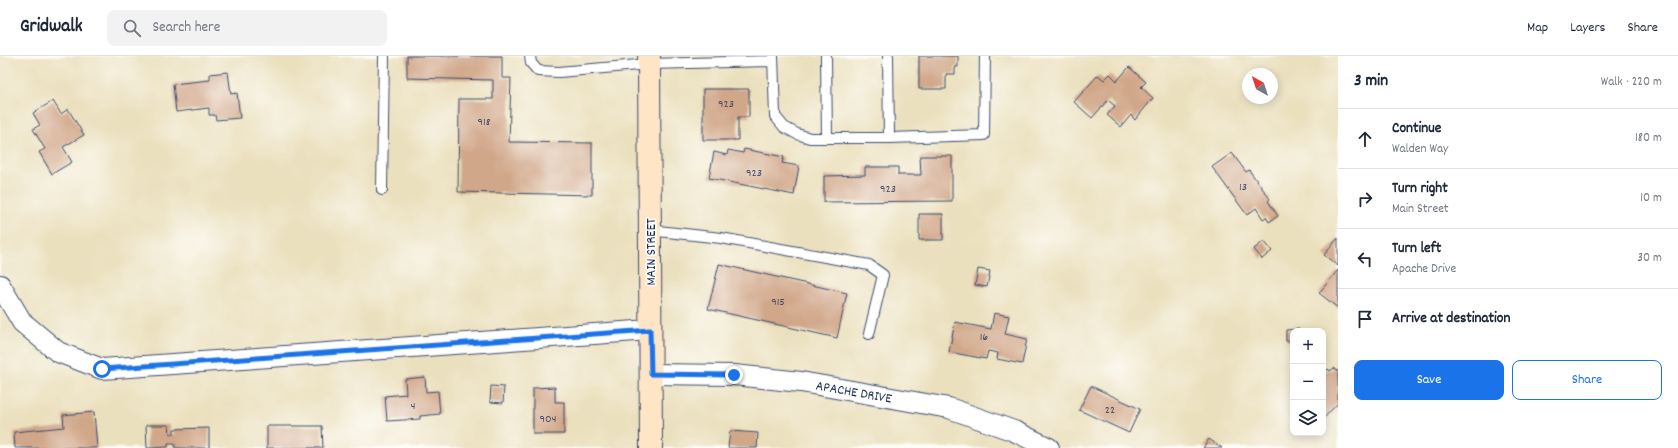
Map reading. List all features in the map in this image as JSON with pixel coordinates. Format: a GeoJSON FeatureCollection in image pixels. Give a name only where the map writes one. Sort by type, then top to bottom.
{"type":"FeatureCollection","features":[{"type":"Feature","properties":{"kind":"main road","name":"MAIN STREET"},"geometry":{"type":"LineString","coordinates":[[649,60],[651,448]]}},
{"type":"Feature","properties":{"kind":"street"},"geometry":{"type":"LineString","coordinates":[[0,285],[22,322],[58,352],[102,369],[650,330]]}},
{"type":"Feature","properties":{"kind":"street","name":"APACHE DRIVE"},"geometry":{"type":"LineString","coordinates":[[651,374],[734,375],[801,382],[949,408],[1014,431],[1049,448]]}},
{"type":"Feature","properties":{"kind":"lane"},"geometry":{"type":"LineString","coordinates":[[382,190],[384,56]]}},
{"type":"Feature","properties":{"kind":"lane"},"geometry":{"type":"LineString","coordinates":[[530,56],[531,63],[538,71],[559,72],[649,60],[773,58],[775,116],[784,127],[797,134],[810,138],[889,138],[984,134],[984,56]]}},
{"type":"Feature","properties":{"kind":"lane"},"geometry":{"type":"LineString","coordinates":[[826,56],[827,138]]}},
{"type":"Feature","properties":{"kind":"lane"},"geometry":{"type":"LineString","coordinates":[[888,56],[889,138]]}},
{"type":"Feature","properties":{"kind":"lane"},"geometry":{"type":"LineString","coordinates":[[649,230],[721,238],[870,266],[884,275],[869,334]]}},
{"type":"Feature","properties":{"kind":"building"},"geometry":{"type":"Polygon","coordinates":[[[407,56],[502,56],[502,78],[511,78],[509,142],[592,143],[592,195],[458,192],[459,99],[493,99],[493,80],[407,78],[407,56]]]}},
{"type":"Feature","properties":{"kind":"building"},"geometry":{"type":"Polygon","coordinates":[[[919,56],[958,56],[958,67],[955,67],[955,74],[946,74],[946,89],[919,89],[919,56]]]}},
{"type":"Feature","properties":{"kind":"building"},"geometry":{"type":"Polygon","coordinates":[[[1129,67],[1146,82],[1141,87],[1153,98],[1135,120],[1131,115],[1121,127],[1107,115],[1115,106],[1108,100],[1092,118],[1074,102],[1098,75],[1104,80],[1110,74],[1117,81],[1129,67]]]}},
{"type":"Feature","properties":{"kind":"building"},"geometry":{"type":"Polygon","coordinates":[[[228,72],[231,94],[237,93],[240,118],[216,120],[215,115],[209,115],[209,108],[176,112],[173,84],[210,80],[210,74],[228,72]]]}},
{"type":"Feature","properties":{"kind":"building"},"geometry":{"type":"Polygon","coordinates":[[[703,89],[749,89],[749,117],[738,117],[738,140],[703,140],[703,89]]]}},
{"type":"Feature","properties":{"kind":"building"},"geometry":{"type":"Polygon","coordinates":[[[53,101],[61,114],[68,109],[84,135],[63,147],[72,162],[52,174],[39,152],[45,149],[33,129],[40,125],[33,113],[53,101]]]}},
{"type":"Feature","properties":{"kind":"building"},"geometry":{"type":"Polygon","coordinates":[[[744,149],[784,157],[782,163],[799,166],[794,195],[709,178],[714,152],[727,155],[728,150],[743,153],[744,149]]]}},
{"type":"Feature","properties":{"kind":"building"},"geometry":{"type":"Polygon","coordinates":[[[1232,153],[1246,172],[1249,170],[1270,199],[1268,201],[1278,216],[1269,222],[1266,217],[1263,219],[1256,208],[1247,215],[1212,167],[1232,153]]]}},
{"type":"Feature","properties":{"kind":"building"},"geometry":{"type":"Polygon","coordinates":[[[920,156],[952,156],[952,201],[824,202],[824,176],[865,175],[865,167],[898,167],[898,175],[921,175],[920,156]]]}},
{"type":"Feature","properties":{"kind":"building"},"geometry":{"type":"Polygon","coordinates":[[[919,214],[943,214],[943,240],[919,240],[919,214]]]}},
{"type":"Feature","properties":{"kind":"building"},"geometry":{"type":"Polygon","coordinates":[[[1338,238],[1338,266],[1324,255],[1338,238]]]}},
{"type":"Feature","properties":{"kind":"building"},"geometry":{"type":"Polygon","coordinates":[[[1264,241],[1272,251],[1262,259],[1254,249],[1264,241]]]}},
{"type":"Feature","properties":{"kind":"building"},"geometry":{"type":"Polygon","coordinates":[[[719,264],[847,293],[837,338],[708,309],[719,264]]]}},
{"type":"Feature","properties":{"kind":"building"},"geometry":{"type":"Polygon","coordinates":[[[978,269],[990,271],[987,287],[975,285],[978,269]]]}},
{"type":"Feature","properties":{"kind":"building"},"geometry":{"type":"Polygon","coordinates":[[[1338,270],[1338,308],[1319,293],[1338,270]]]}},
{"type":"Feature","properties":{"kind":"building"},"geometry":{"type":"Polygon","coordinates":[[[994,313],[1009,316],[1005,334],[1027,339],[1022,364],[997,359],[998,353],[988,351],[986,359],[949,352],[955,322],[991,329],[994,313]]]}},
{"type":"Feature","properties":{"kind":"building"},"geometry":{"type":"Polygon","coordinates":[[[1286,330],[1290,330],[1290,341],[1286,341],[1286,330]]]}},
{"type":"Feature","properties":{"kind":"building"},"geometry":{"type":"Polygon","coordinates":[[[1334,368],[1338,371],[1338,403],[1326,416],[1326,371],[1328,369],[1330,371],[1334,368]]]}},
{"type":"Feature","properties":{"kind":"building"},"geometry":{"type":"Polygon","coordinates":[[[425,377],[426,392],[438,391],[440,414],[420,416],[420,419],[387,421],[385,396],[406,394],[405,379],[425,377]]]}},
{"type":"Feature","properties":{"kind":"building"},"geometry":{"type":"Polygon","coordinates":[[[491,386],[504,387],[503,403],[490,402],[491,386]]]}},
{"type":"Feature","properties":{"kind":"building"},"geometry":{"type":"Polygon","coordinates":[[[1091,386],[1140,409],[1129,433],[1079,410],[1091,386]]]}},
{"type":"Feature","properties":{"kind":"building"},"geometry":{"type":"Polygon","coordinates":[[[555,387],[555,402],[564,402],[564,434],[533,434],[533,388],[555,387]]]}},
{"type":"Feature","properties":{"kind":"building"},"geometry":{"type":"Polygon","coordinates":[[[94,412],[97,448],[15,448],[14,432],[64,427],[63,415],[94,412]]]}},
{"type":"Feature","properties":{"kind":"building"},"geometry":{"type":"Polygon","coordinates":[[[146,425],[169,425],[170,434],[174,434],[174,429],[209,428],[209,448],[175,448],[175,444],[168,444],[168,447],[147,448],[146,425]]]}},
{"type":"Feature","properties":{"kind":"building"},"geometry":{"type":"Polygon","coordinates":[[[267,426],[322,426],[323,448],[267,448],[267,426]]]}},
{"type":"Feature","properties":{"kind":"building"},"geometry":{"type":"Polygon","coordinates":[[[730,431],[758,433],[757,448],[728,448],[730,431]]]}},
{"type":"Feature","properties":{"kind":"building"},"geometry":{"type":"Polygon","coordinates":[[[1209,439],[1222,448],[1203,448],[1209,439]]]}},
{"type":"Feature","properties":{"kind":"route"},"geometry":{"type":"LineString","coordinates":[[102,369],[650,330],[651,374],[734,375]]}}]}
